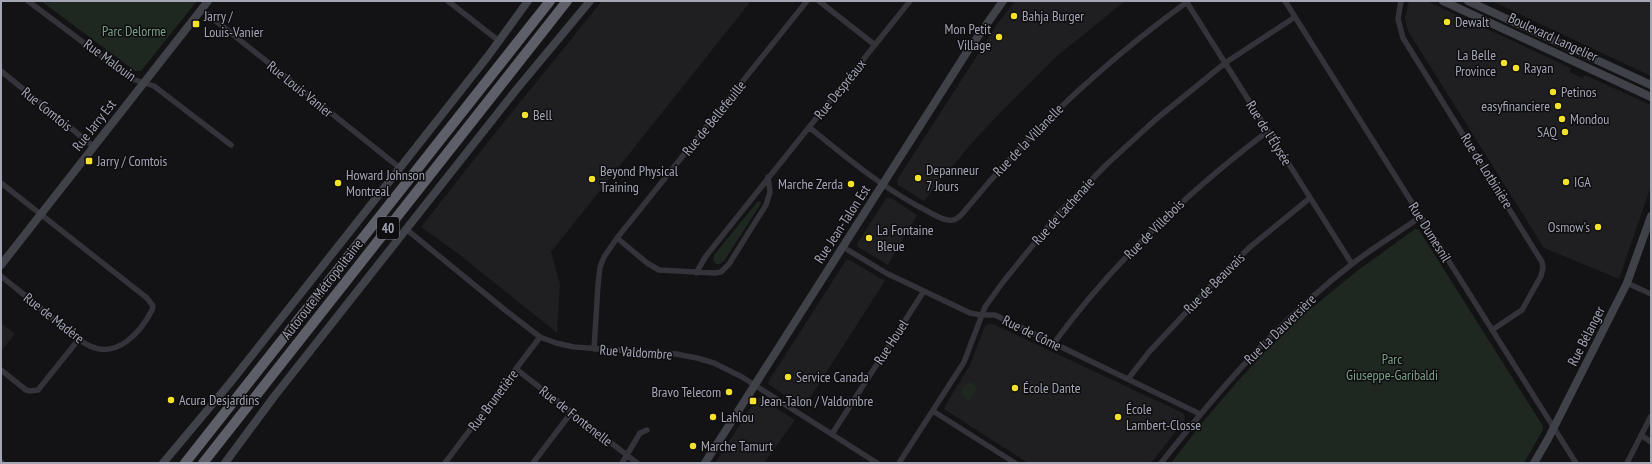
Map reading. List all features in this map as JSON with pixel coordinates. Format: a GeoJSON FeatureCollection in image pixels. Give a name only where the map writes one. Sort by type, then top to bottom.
{"type":"FeatureCollection","features":[{"type":"Feature","properties":{"kind":"highway"},"geometry":{"type":"LineString","coordinates":[[534,20],[544,1]]}},
{"type":"Feature","properties":{"kind":"highway","name":"Autoroute Métropolitaine"},"geometry":{"type":"LineString","coordinates":[[185,463],[550,1]]}},
{"type":"Feature","properties":{"kind":"highway","name":"Autoroute Métropolitaine"},"geometry":{"type":"LineString","coordinates":[[203,463],[567,1]]}},
{"type":"Feature","properties":{"kind":"highway"},"geometry":{"type":"LineString","coordinates":[[559,11],[573,1]]}},
{"type":"Feature","properties":{"kind":"highway"},"geometry":{"type":"LineString","coordinates":[[181,463],[192,454]]}},
{"type":"Feature","properties":{"kind":"main road","name":"Rue Jarry Est"},"geometry":{"type":"LineString","coordinates":[[1,266],[208,1]]}},
{"type":"Feature","properties":{"kind":"main road"},"geometry":{"type":"LineString","coordinates":[[163,463],[230,383],[400,168],[499,41],[528,1]]}},
{"type":"Feature","properties":{"kind":"main road"},"geometry":{"type":"LineString","coordinates":[[225,463],[268,404],[406,229],[516,90],[590,1]]}},
{"type":"Feature","properties":{"kind":"main road","name":"Rue Jean-Talon Est"},"geometry":{"type":"LineString","coordinates":[[705,463],[968,52],[1003,1]]}},
{"type":"Feature","properties":{"kind":"main road","name":"Boulevard Langelier"},"geometry":{"type":"LineString","coordinates":[[1443,1],[1651,97]]}},
{"type":"Feature","properties":{"kind":"main road","name":"Boulevard Langelier"},"geometry":{"type":"LineString","coordinates":[[1468,1],[1651,85]]}},
{"type":"Feature","properties":{"kind":"main road","name":"Rue Bélanger"},"geometry":{"type":"LineString","coordinates":[[1534,463],[1554,427],[1627,283],[1651,216]]}},
{"type":"Feature","properties":{"kind":"street","name":"Rue Malouin"},"geometry":{"type":"LineString","coordinates":[[28,1],[132,79],[154,86],[230,145]]}},
{"type":"Feature","properties":{"kind":"street"},"geometry":{"type":"LineString","coordinates":[[448,1],[499,41]]}},
{"type":"Feature","properties":{"kind":"street","name":"Rue de Bellefeuille"},"geometry":{"type":"LineString","coordinates":[[594,349],[600,266],[604,257],[617,238],[807,1]]}},
{"type":"Feature","properties":{"kind":"street"},"geometry":{"type":"LineString","coordinates":[[819,1],[875,46]]}},
{"type":"Feature","properties":{"kind":"street","name":"Rue Despréaux"},"geometry":{"type":"LineString","coordinates":[[696,273],[706,256],[768,177],[910,1]]}},
{"type":"Feature","properties":{"kind":"street","name":"Rue de la Villanelle"},"geometry":{"type":"LineString","coordinates":[[809,127],[867,174],[916,205],[948,220],[955,220],[962,214],[1014,153],[1057,109],[1132,43],[1187,1]]}},
{"type":"Feature","properties":{"kind":"street","name":"Rue de l'Élysée"},"geometry":{"type":"LineString","coordinates":[[1187,1],[1352,264]]}},
{"type":"Feature","properties":{"kind":"street","name":"Rue Dumesnil"},"geometry":{"type":"LineString","coordinates":[[1285,1],[1576,463]]}},
{"type":"Feature","properties":{"kind":"street","name":"Rue de Lotbinière"},"geometry":{"type":"LineString","coordinates":[[1401,1],[1398,19],[1403,38],[1542,262],[1543,268],[1541,276],[1522,310],[1492,330]]}},
{"type":"Feature","properties":{"kind":"street","name":"Rue Louis Vanier"},"geometry":{"type":"LineString","coordinates":[[201,10],[400,168]]}},
{"type":"Feature","properties":{"kind":"street","name":"Rue de Lachenaie"},"geometry":{"type":"LineString","coordinates":[[899,463],[964,362],[981,315],[993,295],[1030,247],[1059,213],[1085,186],[1155,120],[1225,63],[1295,17]]}},
{"type":"Feature","properties":{"kind":"street","name":"Rue Comtois"},"geometry":{"type":"LineString","coordinates":[[1,71],[94,146]]}},
{"type":"Feature","properties":{"kind":"street","name":"Rue de Villebois"},"geometry":{"type":"LineString","coordinates":[[1054,343],[1095,292],[1146,236],[1194,190],[1268,131]]}},
{"type":"Feature","properties":{"kind":"street"},"geometry":{"type":"LineString","coordinates":[[617,238],[647,263],[659,270],[696,273],[721,272],[729,264],[766,205],[770,192],[768,177]]}},
{"type":"Feature","properties":{"kind":"street"},"geometry":{"type":"LineString","coordinates":[[1,183],[41,214]]}},
{"type":"Feature","properties":{"kind":"street","name":"Rue de Beauvais"},"geometry":{"type":"LineString","coordinates":[[1128,379],[1153,347],[1223,273],[1250,247],[1310,198]]}},
{"type":"Feature","properties":{"kind":"street","name":"Rue de Madère"},"geometry":{"type":"LineString","coordinates":[[1,276],[79,339],[90,346],[103,349],[111,350],[126,342],[133,336],[152,310],[151,302],[147,298],[41,214]]}},
{"type":"Feature","properties":{"kind":"street","name":"Rue La Dauversière"},"geometry":{"type":"LineString","coordinates":[[1161,463],[1200,414],[1246,361],[1309,300],[1352,264],[1420,217]]}},
{"type":"Feature","properties":{"kind":"street","name":"Rue Valdombre"},"geometry":{"type":"LineString","coordinates":[[406,229],[540,337],[565,345],[594,349],[676,354],[697,358],[722,367],[754,385],[877,463]]}},
{"type":"Feature","properties":{"kind":"street","name":"Rue de Côme"},"geometry":{"type":"LineString","coordinates":[[843,247],[881,270],[924,291],[969,312],[981,315],[995,315],[1200,414]]}},
{"type":"Feature","properties":{"kind":"street"},"geometry":{"type":"LineString","coordinates":[[1627,283],[1651,294]]}},
{"type":"Feature","properties":{"kind":"street","name":"Rue Houel"},"geometry":{"type":"LineString","coordinates":[[832,434],[924,291]]}},
{"type":"Feature","properties":{"kind":"street","name":"Rue Brunetière"},"geometry":{"type":"LineString","coordinates":[[445,463],[540,337]]}},
{"type":"Feature","properties":{"kind":"street"},"geometry":{"type":"LineString","coordinates":[[1,370],[26,390],[30,392],[38,390],[79,339]]}},
{"type":"Feature","properties":{"kind":"street","name":"Rue de Fontenelle"},"geometry":{"type":"LineString","coordinates":[[516,369],[637,463]]}},
{"type":"Feature","properties":{"kind":"street"},"geometry":{"type":"LineString","coordinates":[[933,411],[1015,463]]}},
{"type":"Feature","properties":{"kind":"street"},"geometry":{"type":"LineString","coordinates":[[533,463],[571,413]]}},
{"type":"Feature","properties":{"kind":"street"},"geometry":{"type":"LineString","coordinates":[[1626,463],[1651,416]]}},
{"type":"Feature","properties":{"kind":"street"},"geometry":{"type":"LineString","coordinates":[[622,463],[640,433],[647,430]]}},
{"type":"Feature","properties":{"kind":"street"},"geometry":{"type":"LineString","coordinates":[[1641,435],[1651,442]]}},
{"type":"Feature","properties":{"kind":"shaded area"},"geometry":{"type":"Polygon","coordinates":[[[602,1],[751,1],[551,252],[560,284],[557,333],[460,255],[421,227],[602,1]]]}},
{"type":"Feature","properties":{"kind":"shaded area"},"geometry":{"type":"Polygon","coordinates":[[[1015,1],[1125,1],[1056,57],[970,145],[924,201],[898,185],[897,180],[998,23],[1015,1]]]}},
{"type":"Feature","properties":{"kind":"shaded area"},"geometry":{"type":"Polygon","coordinates":[[[1409,1],[1427,1],[1571,68],[1570,72],[1582,78],[1585,75],[1651,105],[1651,186],[1619,279],[1544,248],[1408,31],[1405,18],[1409,1]]]}},
{"type":"Feature","properties":{"kind":"shaded area"},"geometry":{"type":"Polygon","coordinates":[[[1490,1],[1651,1],[1651,76],[1496,3],[1490,1]]]}},
{"type":"Feature","properties":{"kind":"shaded area"},"geometry":{"type":"Polygon","coordinates":[[[886,198],[891,198],[917,215],[888,265],[858,247],[857,244],[886,198]]]}},
{"type":"Feature","properties":{"kind":"shaded area"},"geometry":{"type":"Polygon","coordinates":[[[846,260],[850,260],[885,281],[804,407],[769,385],[768,382],[846,260]]]}},
{"type":"Feature","properties":{"kind":"shaded area"},"geometry":{"type":"Polygon","coordinates":[[[1,323],[15,334],[1,351],[1,323]]]}},
{"type":"Feature","properties":{"kind":"shaded area"},"geometry":{"type":"Polygon","coordinates":[[[991,323],[1183,413],[1185,417],[1184,421],[1151,463],[1028,463],[944,409],[970,365],[985,326],[991,323]]]}},
{"type":"Feature","properties":{"kind":"shaded area"},"geometry":{"type":"Polygon","coordinates":[[[757,398],[761,398],[795,420],[764,463],[715,463],[757,398]]]}},
{"type":"Feature","properties":{"kind":"green space","name":"Parc Delorme"},"geometry":{"type":"Polygon","coordinates":[[[41,1],[197,1],[141,71],[135,71],[41,1]]]}},
{"type":"Feature","properties":{"kind":"green space"},"geometry":{"type":"Polygon","coordinates":[[[758,201],[761,202],[760,205],[724,261],[720,264],[716,264],[713,260],[714,255],[758,201]]]}},
{"type":"Feature","properties":{"kind":"green space","name":"Parc Giuseppe-Garibaldi"},"geometry":{"type":"Polygon","coordinates":[[[1415,229],[1419,230],[1543,426],[1543,430],[1524,463],[1171,463],[1202,423],[1237,382],[1303,315],[1357,271],[1415,229]]]}},
{"type":"Feature","properties":{"kind":"green space"},"geometry":{"type":"Polygon","coordinates":[[[971,382],[978,388],[969,401],[961,395],[961,393],[964,385],[971,382]]]}},
{"type":"Feature","properties":{"kind":"place","name":"Bahja Burger"},"geometry":{"type":"Point","coordinates":[1014,16]}},
{"type":"Feature","properties":{"kind":"place","name":"Dewalt"},"geometry":{"type":"Point","coordinates":[1447,22]}},
{"type":"Feature","properties":{"kind":"place","name":"Jarry / Louis-Vanier"},"geometry":{"type":"Point","coordinates":[196,24]}},
{"type":"Feature","properties":{"kind":"place","name":"Mon Petit Village"},"geometry":{"type":"Point","coordinates":[999,37]}},
{"type":"Feature","properties":{"kind":"place","name":"La Belle Province"},"geometry":{"type":"Point","coordinates":[1504,63]}},
{"type":"Feature","properties":{"kind":"place","name":"Rayan"},"geometry":{"type":"Point","coordinates":[1516,68]}},
{"type":"Feature","properties":{"kind":"place","name":"Petinos"},"geometry":{"type":"Point","coordinates":[1553,92]}},
{"type":"Feature","properties":{"kind":"place","name":"easyfinanciere"},"geometry":{"type":"Point","coordinates":[1558,106]}},
{"type":"Feature","properties":{"kind":"place","name":"Bell"},"geometry":{"type":"Point","coordinates":[525,115]}},
{"type":"Feature","properties":{"kind":"place","name":"Mondou"},"geometry":{"type":"Point","coordinates":[1562,119]}},
{"type":"Feature","properties":{"kind":"place","name":"SAQ"},"geometry":{"type":"Point","coordinates":[1565,132]}},
{"type":"Feature","properties":{"kind":"place","name":"Jarry / Comtois"},"geometry":{"type":"Point","coordinates":[89,161]}},
{"type":"Feature","properties":{"kind":"place","name":"Depanneur 7 Jours"},"geometry":{"type":"Point","coordinates":[918,178]}},
{"type":"Feature","properties":{"kind":"place","name":"Beyond Physical Training"},"geometry":{"type":"Point","coordinates":[592,179]}},
{"type":"Feature","properties":{"kind":"place","name":"IGA"},"geometry":{"type":"Point","coordinates":[1566,182]}},
{"type":"Feature","properties":{"kind":"place","name":"Howard Johnson Montreal"},"geometry":{"type":"Point","coordinates":[338,183]}},
{"type":"Feature","properties":{"kind":"place","name":"Marche Zerda"},"geometry":{"type":"Point","coordinates":[851,184]}},
{"type":"Feature","properties":{"kind":"place","name":"Osmow's"},"geometry":{"type":"Point","coordinates":[1598,227]}},
{"type":"Feature","properties":{"kind":"place","name":"La Fontaine Bleue"},"geometry":{"type":"Point","coordinates":[869,238]}},
{"type":"Feature","properties":{"kind":"place","name":"Service Canada"},"geometry":{"type":"Point","coordinates":[788,377]}},
{"type":"Feature","properties":{"kind":"place","name":"École Dante"},"geometry":{"type":"Point","coordinates":[1015,388]}},
{"type":"Feature","properties":{"kind":"place","name":"Bravo Telecom"},"geometry":{"type":"Point","coordinates":[729,392]}},
{"type":"Feature","properties":{"kind":"place","name":"Acura Desjardins"},"geometry":{"type":"Point","coordinates":[171,400]}},
{"type":"Feature","properties":{"kind":"place","name":"Jean-Talon / Valdombre"},"geometry":{"type":"Point","coordinates":[753,401]}},
{"type":"Feature","properties":{"kind":"place","name":"Lahlou"},"geometry":{"type":"Point","coordinates":[713,417]}},
{"type":"Feature","properties":{"kind":"place","name":"École Lambert-Closse"},"geometry":{"type":"Point","coordinates":[1118,417]}},
{"type":"Feature","properties":{"kind":"place","name":"Marche Tamurt"},"geometry":{"type":"Point","coordinates":[693,446]}}]}
